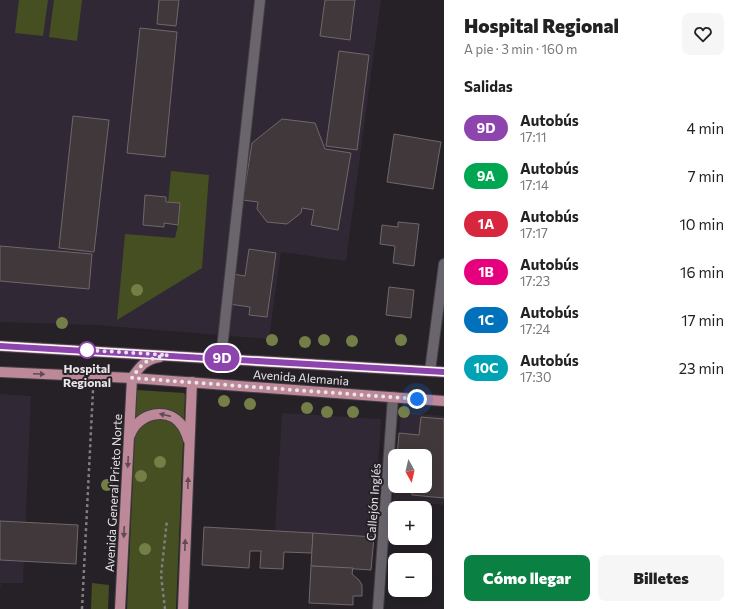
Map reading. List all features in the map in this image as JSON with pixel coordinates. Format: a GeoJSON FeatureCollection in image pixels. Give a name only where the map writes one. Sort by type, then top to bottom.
{"type":"FeatureCollection","features":[{"type":"Feature","properties":{"kind":"main road","name":"Avenida Alemania"},"geometry":{"type":"LineString","coordinates":[[0,346],[444,372]]}},
{"type":"Feature","properties":{"kind":"main road"},"geometry":{"type":"LineString","coordinates":[[132,378],[144,362],[151,358],[168,355]]}},
{"type":"Feature","properties":{"kind":"main road","name":"Avenida Alemania"},"geometry":{"type":"LineString","coordinates":[[0,372],[132,378],[444,401]]}},
{"type":"Feature","properties":{"kind":"main road","name":"Avenida General Prieto Norte"},"geometry":{"type":"LineString","coordinates":[[120,609],[132,378]]}},
{"type":"Feature","properties":{"kind":"main road"},"geometry":{"type":"LineString","coordinates":[[183,609],[192,382]]}},
{"type":"Feature","properties":{"kind":"main road"},"geometry":{"type":"LineString","coordinates":[[129,444],[132,429],[137,423],[149,415],[156,414],[164,414],[172,417],[178,422],[183,428],[189,443]]}},
{"type":"Feature","properties":{"kind":"street"},"geometry":{"type":"LineString","coordinates":[[221,358],[260,0]]}},
{"type":"Feature","properties":{"kind":"street"},"geometry":{"type":"LineString","coordinates":[[430,371],[444,264]]}},
{"type":"Feature","properties":{"kind":"street","name":"Callejón Inglés"},"geometry":{"type":"LineString","coordinates":[[378,609],[393,397]]}},
{"type":"Feature","properties":{"kind":"path"},"geometry":{"type":"LineString","coordinates":[[82,609],[93,390]]}},
{"type":"Feature","properties":{"kind":"path"},"geometry":{"type":"LineString","coordinates":[[165,609],[161,575],[167,520]]}},
{"type":"Feature","properties":{"kind":"shaded area"},"geometry":{"type":"Polygon","coordinates":[[[0,0],[381,0],[346,261],[281,252],[269,339],[96,325],[0,322],[0,0]]]}},
{"type":"Feature","properties":{"kind":"shaded area"},"geometry":{"type":"Polygon","coordinates":[[[0,394],[31,396],[23,583],[1,583],[0,592],[0,394]]]}},
{"type":"Feature","properties":{"kind":"shaded area"},"geometry":{"type":"Polygon","coordinates":[[[401,412],[444,416],[444,505],[432,504],[432,501],[393,500],[394,493],[432,493],[432,449],[398,449],[401,412]]]}},
{"type":"Feature","properties":{"kind":"shaded area"},"geometry":{"type":"Polygon","coordinates":[[[282,413],[381,419],[374,537],[275,531],[282,413]]]}},
{"type":"Feature","properties":{"kind":"green space"},"geometry":{"type":"Polygon","coordinates":[[[19,0],[48,0],[43,36],[15,33],[19,0]]]}},
{"type":"Feature","properties":{"kind":"green space"},"geometry":{"type":"Polygon","coordinates":[[[54,0],[82,0],[77,41],[49,37],[54,0]]]}},
{"type":"Feature","properties":{"kind":"green space"},"geometry":{"type":"Polygon","coordinates":[[[171,171],[209,175],[202,268],[117,320],[125,234],[175,238],[180,204],[168,203],[171,171]]]}},
{"type":"Feature","properties":{"kind":"green space"},"geometry":{"type":"Polygon","coordinates":[[[137,390],[184,393],[185,395],[176,609],[127,609],[137,390]]]}},
{"type":"Feature","properties":{"kind":"green space"},"geometry":{"type":"Polygon","coordinates":[[[92,583],[109,585],[108,609],[91,609],[92,583]]]}},
{"type":"Feature","properties":{"kind":"building"},"geometry":{"type":"Polygon","coordinates":[[[159,0],[179,0],[176,26],[157,24],[159,0]]]}},
{"type":"Feature","properties":{"kind":"building"},"geometry":{"type":"Polygon","coordinates":[[[325,0],[355,0],[350,40],[320,36],[325,0]]]}},
{"type":"Feature","properties":{"kind":"building"},"geometry":{"type":"Polygon","coordinates":[[[140,28],[177,32],[165,157],[127,153],[140,28]]]}},
{"type":"Feature","properties":{"kind":"building"},"geometry":{"type":"Polygon","coordinates":[[[339,51],[369,55],[357,150],[326,146],[339,51]]]}},
{"type":"Feature","properties":{"kind":"building"},"geometry":{"type":"Polygon","coordinates":[[[73,116],[109,120],[94,252],[59,248],[73,116]]]}},
{"type":"Feature","properties":{"kind":"building"},"geometry":{"type":"Polygon","coordinates":[[[282,119],[315,123],[325,149],[351,153],[338,230],[311,225],[314,210],[302,208],[301,213],[287,224],[267,222],[257,209],[258,202],[243,200],[252,143],[282,119]]]}},
{"type":"Feature","properties":{"kind":"building"},"geometry":{"type":"Polygon","coordinates":[[[394,134],[441,142],[433,189],[387,182],[394,134]]]}},
{"type":"Feature","properties":{"kind":"building"},"geometry":{"type":"Polygon","coordinates":[[[145,195],[166,197],[166,202],[180,203],[178,225],[164,223],[164,227],[143,225],[145,195]]]}},
{"type":"Feature","properties":{"kind":"building"},"geometry":{"type":"Polygon","coordinates":[[[398,222],[419,224],[414,266],[393,263],[395,246],[380,244],[382,225],[398,227],[398,222]]]}},
{"type":"Feature","properties":{"kind":"building"},"geometry":{"type":"Polygon","coordinates":[[[0,246],[92,254],[89,289],[0,281],[0,246]]]}},
{"type":"Feature","properties":{"kind":"building"},"geometry":{"type":"Polygon","coordinates":[[[249,249],[276,253],[267,317],[249,315],[250,307],[229,304],[233,274],[245,276],[249,249]]]}},
{"type":"Feature","properties":{"kind":"building"},"geometry":{"type":"Polygon","coordinates":[[[389,287],[414,290],[411,318],[386,315],[389,287]]]}},
{"type":"Feature","properties":{"kind":"building"},"geometry":{"type":"Polygon","coordinates":[[[421,417],[444,419],[444,498],[412,495],[412,493],[432,493],[432,449],[398,449],[399,433],[419,435],[421,417]]]}},
{"type":"Feature","properties":{"kind":"building"},"geometry":{"type":"Polygon","coordinates":[[[0,521],[78,525],[76,564],[0,560],[0,521]]]}},
{"type":"Feature","properties":{"kind":"building"},"geometry":{"type":"Polygon","coordinates":[[[204,527],[313,533],[312,553],[284,552],[283,569],[260,568],[261,551],[250,551],[249,568],[202,565],[204,527]]]}},
{"type":"Feature","properties":{"kind":"building"},"geometry":{"type":"Polygon","coordinates":[[[313,533],[374,537],[371,570],[311,566],[313,533]]]}},
{"type":"Feature","properties":{"kind":"building"},"geometry":{"type":"Polygon","coordinates":[[[311,566],[353,568],[352,574],[362,585],[362,596],[353,596],[353,605],[309,603],[311,566]]]}},
{"type":"Feature","properties":{"kind":"bus line","name":"9D"},"geometry":{"type":"LineString","coordinates":[[0,346],[127,352],[444,372]]}},
{"type":"Feature","properties":{"kind":"place","name":"Hospital Regional"},"geometry":{"type":"Point","coordinates":[87,350]}},
{"type":"Feature","properties":{"kind":"route"},"geometry":{"type":"LineString","coordinates":[[87,350],[85,350],[168,355],[151,358],[144,362],[132,378],[417,399]]}}]}
